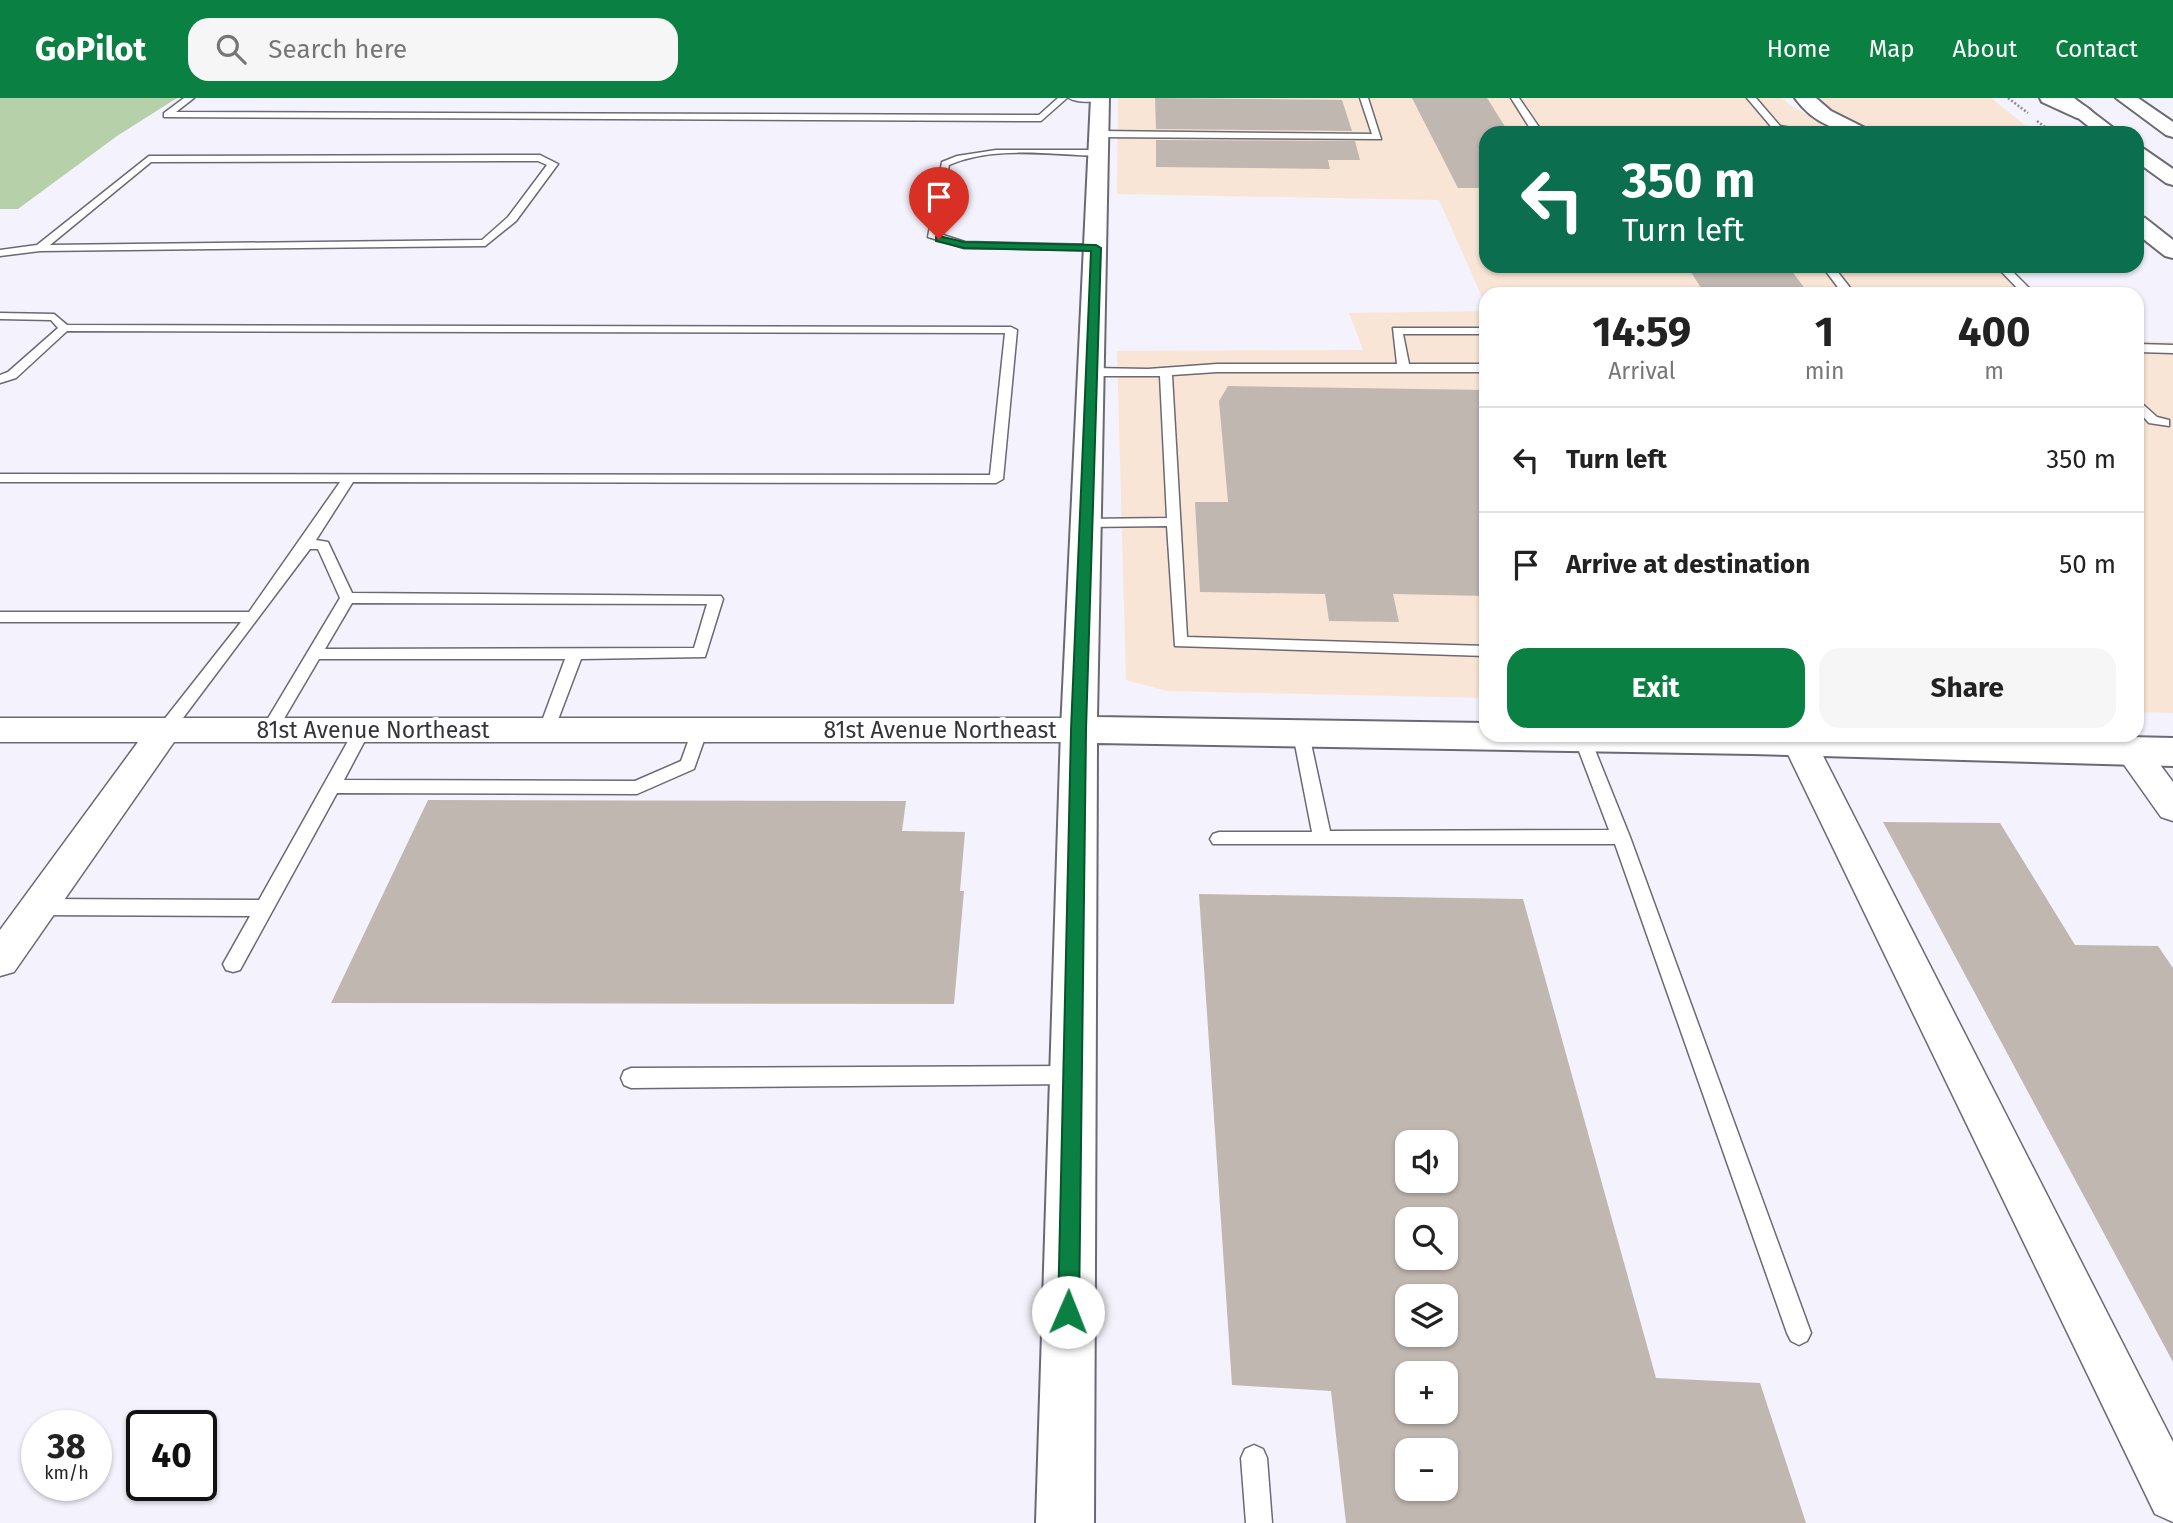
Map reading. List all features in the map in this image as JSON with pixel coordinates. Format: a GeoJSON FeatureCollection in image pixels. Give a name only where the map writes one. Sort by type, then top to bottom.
{"type":"FeatureCollection","features":[{"type":"Feature","properties":{"kind":"street"},"geometry":{"type":"LineString","coordinates":[[1065,1523],[1079,730],[1100,98]]}},
{"type":"Feature","properties":{"kind":"street"},"geometry":{"type":"LineString","coordinates":[[1804,98],[1825,115],[1846,126]]}},
{"type":"Feature","properties":{"kind":"street"},"geometry":{"type":"LineString","coordinates":[[2049,98],[2084,114]]}},
{"type":"Feature","properties":{"kind":"street"},"geometry":{"type":"LineString","coordinates":[[2062,98],[2100,126]]}},
{"type":"Feature","properties":{"kind":"street"},"geometry":{"type":"LineString","coordinates":[[2125,98],[2173,131]]}},
{"type":"Feature","properties":{"kind":"street"},"geometry":{"type":"LineString","coordinates":[[2144,158],[2173,179]]}},
{"type":"Feature","properties":{"kind":"street"},"geometry":{"type":"LineString","coordinates":[[2144,228],[2173,251]]}},
{"type":"Feature","properties":{"kind":"street","name":"81st Avenue Northeast"},"geometry":{"type":"LineString","coordinates":[[0,730],[1079,730],[1479,737]]}},
{"type":"Feature","properties":{"kind":"street"},"geometry":{"type":"LineString","coordinates":[[0,960],[165,730]]}},
{"type":"Feature","properties":{"kind":"street","name":"81st Avenue Northeast"},"geometry":{"type":"LineString","coordinates":[[1727,742],[1871,742]]}},
{"type":"Feature","properties":{"kind":"street","name":"81st Avenue Northeast"},"geometry":{"type":"LineString","coordinates":[[1927,742],[2173,752]]}},
{"type":"Feature","properties":{"kind":"street"},"geometry":{"type":"LineString","coordinates":[[1800,744],[2170,1484]]}},
{"type":"Feature","properties":{"kind":"street"},"geometry":{"type":"LineString","coordinates":[[2132,752],[2173,808]]}},
{"type":"Feature","properties":{"kind":"lane"},"geometry":{"type":"LineString","coordinates":[[190,98],[167,115],[1041,118],[1063,98]]}},
{"type":"Feature","properties":{"kind":"lane"},"geometry":{"type":"LineString","coordinates":[[1073,98],[1100,98]]}},
{"type":"Feature","properties":{"kind":"lane"},"geometry":{"type":"LineString","coordinates":[[1096,248],[964,245],[932,235],[945,164],[951,159],[974,154],[1099,143],[1378,137],[1364,98]]}},
{"type":"Feature","properties":{"kind":"lane"},"geometry":{"type":"LineString","coordinates":[[1515,98],[1533,126]]}},
{"type":"Feature","properties":{"kind":"lane"},"geometry":{"type":"LineString","coordinates":[[1751,98],[1775,126]]}},
{"type":"Feature","properties":{"kind":"lane"},"geometry":{"type":"LineString","coordinates":[[0,253],[40,248],[485,243],[512,219],[553,164],[540,158],[149,159],[40,248]]}},
{"type":"Feature","properties":{"kind":"lane"},"geometry":{"type":"LineString","coordinates":[[1832,273],[1844,287]]}},
{"type":"Feature","properties":{"kind":"lane"},"geometry":{"type":"LineString","coordinates":[[2008,273],[2022,287]]}},
{"type":"Feature","properties":{"kind":"lane"},"geometry":{"type":"LineString","coordinates":[[0,316],[54,317],[64,328]]}},
{"type":"Feature","properties":{"kind":"lane"},"geometry":{"type":"LineString","coordinates":[[0,379],[12,375],[64,328],[1011,330],[996,479],[0,478]]}},
{"type":"Feature","properties":{"kind":"lane"},"geometry":{"type":"LineString","coordinates":[[1404,368],[1397,330],[1479,331]]}},
{"type":"Feature","properties":{"kind":"lane"},"geometry":{"type":"LineString","coordinates":[[2144,348],[2173,349]]}},
{"type":"Feature","properties":{"kind":"lane"},"geometry":{"type":"LineString","coordinates":[[1092,372],[1166,372],[1217,368],[1479,368]]}},
{"type":"Feature","properties":{"kind":"lane"},"geometry":{"type":"LineString","coordinates":[[1166,372],[1180,642],[1479,651]]}},
{"type":"Feature","properties":{"kind":"lane"},"geometry":{"type":"LineString","coordinates":[[2144,409],[2159,421],[2144,420]]}},
{"type":"Feature","properties":{"kind":"lane"},"geometry":{"type":"LineString","coordinates":[[165,730],[253,617],[348,480]]}},
{"type":"Feature","properties":{"kind":"lane"},"geometry":{"type":"LineString","coordinates":[[1086,523],[1174,522]]}},
{"type":"Feature","properties":{"kind":"lane"},"geometry":{"type":"LineString","coordinates":[[306,544],[323,545],[346,598]]}},
{"type":"Feature","properties":{"kind":"lane"},"geometry":{"type":"LineString","coordinates":[[314,654],[700,653],[716,599],[346,598]]}},
{"type":"Feature","properties":{"kind":"lane"},"geometry":{"type":"LineString","coordinates":[[269,730],[346,598]]}},
{"type":"Feature","properties":{"kind":"lane"},"geometry":{"type":"LineString","coordinates":[[0,617],[253,617]]}},
{"type":"Feature","properties":{"kind":"lane"},"geometry":{"type":"LineString","coordinates":[[547,729],[575,653]]}},
{"type":"Feature","properties":{"kind":"lane"},"geometry":{"type":"LineString","coordinates":[[233,964],[363,729]]}},
{"type":"Feature","properties":{"kind":"lane"},"geometry":{"type":"LineString","coordinates":[[332,786],[637,788],[688,765],[700,729]]}},
{"type":"Feature","properties":{"kind":"lane"},"geometry":{"type":"LineString","coordinates":[[1301,734],[1322,838]]}},
{"type":"Feature","properties":{"kind":"lane"},"geometry":{"type":"LineString","coordinates":[[1584,742],[1621,837],[1799,1333]]}},
{"type":"Feature","properties":{"kind":"lane"},"geometry":{"type":"LineString","coordinates":[[1219,839],[1621,837]]}},
{"type":"Feature","properties":{"kind":"lane"},"geometry":{"type":"LineString","coordinates":[[38,907],[264,908]]}},
{"type":"Feature","properties":{"kind":"lane"},"geometry":{"type":"LineString","coordinates":[[631,1078],[1073,1075]]}},
{"type":"Feature","properties":{"kind":"lane"},"geometry":{"type":"LineString","coordinates":[[1254,1458],[1259,1523]]}},
{"type":"Feature","properties":{"kind":"shaded area"},"geometry":{"type":"Polygon","coordinates":[[[1118,98],[1782,98],[1791,106],[1830,126],[1479,126],[1479,273],[2012,273],[2028,287],[1479,287],[1479,290],[1439,200],[1117,194],[1118,98]]]}},
{"type":"Feature","properties":{"kind":"shaded area"},"geometry":{"type":"Polygon","coordinates":[[[1821,98],[1991,98],[2026,126],[1856,126],[1830,109],[1821,98]]]}},
{"type":"Feature","properties":{"kind":"shaded area"},"geometry":{"type":"Polygon","coordinates":[[[1479,311],[1479,698],[1167,691],[1126,680],[1117,351],[1363,350],[1349,313],[1479,311]]]}},
{"type":"Feature","properties":{"kind":"shaded area"},"geometry":{"type":"Polygon","coordinates":[[[2144,341],[2173,342],[2173,713],[2144,712],[2144,341]]]}},
{"type":"Feature","properties":{"kind":"green space"},"geometry":{"type":"Polygon","coordinates":[[[0,98],[177,98],[117,136],[18,209],[0,209],[0,98]]]}},
{"type":"Feature","properties":{"kind":"building"},"geometry":{"type":"Polygon","coordinates":[[[1155,98],[1342,100],[1352,131],[1156,129],[1155,98]]]}},
{"type":"Feature","properties":{"kind":"building"},"geometry":{"type":"Polygon","coordinates":[[[1412,98],[1487,98],[1505,126],[1479,126],[1479,188],[1458,188],[1412,98]]]}},
{"type":"Feature","properties":{"kind":"building"},"geometry":{"type":"Polygon","coordinates":[[[1156,140],[1355,141],[1360,160],[1328,160],[1330,169],[1156,167],[1156,140]]]}},
{"type":"Feature","properties":{"kind":"building"},"geometry":{"type":"Polygon","coordinates":[[[1692,273],[1793,273],[1804,287],[1700,287],[1692,273]]]}},
{"type":"Feature","properties":{"kind":"building"},"geometry":{"type":"Polygon","coordinates":[[[1228,386],[1479,390],[1479,596],[1393,594],[1399,622],[1329,621],[1325,594],[1200,592],[1195,502],[1228,502],[1219,401],[1228,386]]]}},
{"type":"Feature","properties":{"kind":"building"},"geometry":{"type":"Polygon","coordinates":[[[428,800],[906,801],[902,831],[965,832],[960,891],[964,891],[954,1004],[331,1003],[428,800]]]}},
{"type":"Feature","properties":{"kind":"building"},"geometry":{"type":"Polygon","coordinates":[[[1883,822],[2000,823],[2075,945],[2158,946],[2173,968],[2173,1362],[1883,822]]]}},
{"type":"Feature","properties":{"kind":"building"},"geometry":{"type":"Polygon","coordinates":[[[1199,894],[1523,899],[1656,1378],[1760,1383],[1806,1523],[1346,1523],[1331,1391],[1232,1385],[1199,894]]]}},
{"type":"Feature","properties":{"kind":"route"},"geometry":{"type":"LineString","coordinates":[[939,239],[964,245],[1096,248],[1079,730],[1068,1312]]}}]}
